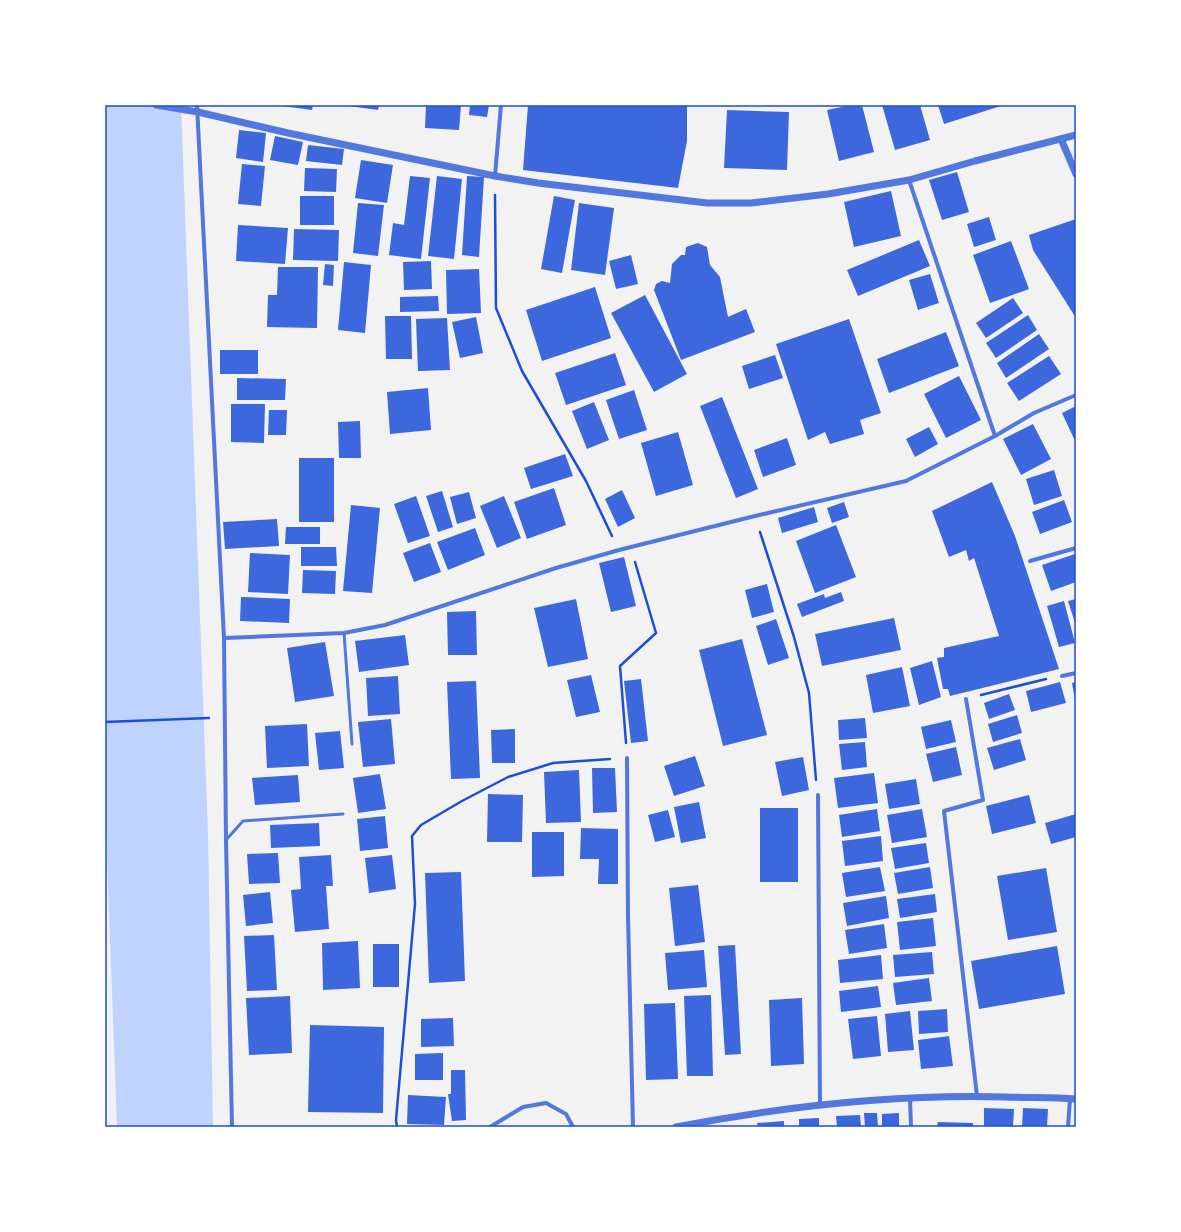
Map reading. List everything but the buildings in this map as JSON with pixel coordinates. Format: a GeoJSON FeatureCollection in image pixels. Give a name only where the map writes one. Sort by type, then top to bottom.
{"type":"FeatureCollection","features":[{"type":"Feature","properties":{"kind":"street"},"geometry":{"type":"LineString","coordinates":[[156,105],[197,109],[288,133],[495,176],[538,183],[706,203],[751,203],[812,196],[909,180],[1076,135]]}},
{"type":"Feature","properties":{"kind":"street"},"geometry":{"type":"LineString","coordinates":[[495,176],[501,105]]}},
{"type":"Feature","properties":{"kind":"street"},"geometry":{"type":"LineString","coordinates":[[197,109],[224,638],[226,840],[232,1127]]}},
{"type":"Feature","properties":{"kind":"street"},"geometry":{"type":"LineString","coordinates":[[1061,139],[1076,174]]}},
{"type":"Feature","properties":{"kind":"street"},"geometry":{"type":"LineString","coordinates":[[909,180],[995,436]]}},
{"type":"Feature","properties":{"kind":"street"},"geometry":{"type":"LineString","coordinates":[[224,638],[344,634],[385,625],[556,568],[619,550],[755,516],[906,481],[995,436],[1034,413],[1076,395]]}},
{"type":"Feature","properties":{"kind":"street"},"geometry":{"type":"LineString","coordinates":[[1030,561],[1076,548]]}},
{"type":"Feature","properties":{"kind":"street"},"geometry":{"type":"LineString","coordinates":[[1062,676],[1076,673]]}},
{"type":"Feature","properties":{"kind":"street"},"geometry":{"type":"LineString","coordinates":[[966,699],[983,800],[944,811],[977,1096]]}},
{"type":"Feature","properties":{"kind":"street"},"geometry":{"type":"LineString","coordinates":[[627,758],[628,923],[633,1127]]}},
{"type":"Feature","properties":{"kind":"street"},"geometry":{"type":"LineString","coordinates":[[818,795],[820,1104]]}},
{"type":"Feature","properties":{"kind":"street"},"geometry":{"type":"LineString","coordinates":[[676,1127],[697,1125],[820,1104],[910,1098],[977,1096],[1073,1099],[1068,1127]]}},
{"type":"Feature","properties":{"kind":"street"},"geometry":{"type":"LineString","coordinates":[[910,1098],[911,1127]]}},
{"type":"Feature","properties":{"kind":"street"},"geometry":{"type":"LineString","coordinates":[[490,1127],[523,1107],[546,1103],[566,1114],[573,1127]]}},
{"type":"Feature","properties":{"kind":"lane"},"geometry":{"type":"LineString","coordinates":[[344,634],[352,744]]}},
{"type":"Feature","properties":{"kind":"lane"},"geometry":{"type":"LineString","coordinates":[[226,840],[243,821],[343,814]]}},
{"type":"Feature","properties":{"kind":"path"},"geometry":{"type":"LineString","coordinates":[[495,176],[496,308],[522,371],[586,481],[619,550]]}},
{"type":"Feature","properties":{"kind":"path"},"geometry":{"type":"LineString","coordinates":[[755,516],[794,637],[809,693],[818,795]]}},
{"type":"Feature","properties":{"kind":"path"},"geometry":{"type":"LineString","coordinates":[[397,1127],[396,1120],[415,904],[412,836],[420,825],[508,777],[553,763],[627,758],[620,666],[656,632],[630,547]]}},
{"type":"Feature","properties":{"kind":"path"},"geometry":{"type":"LineString","coordinates":[[966,699],[1062,676]]}},
{"type":"Feature","properties":{"kind":"path"},"geometry":{"type":"LineString","coordinates":[[105,722],[213,718]]}},
{"type":"Feature","properties":{"kind":"water"},"geometry":{"type":"Polygon","coordinates":[[[105,105],[181,105],[208,834],[213,1127],[117,1127],[105,805],[105,105]]]}}]}
